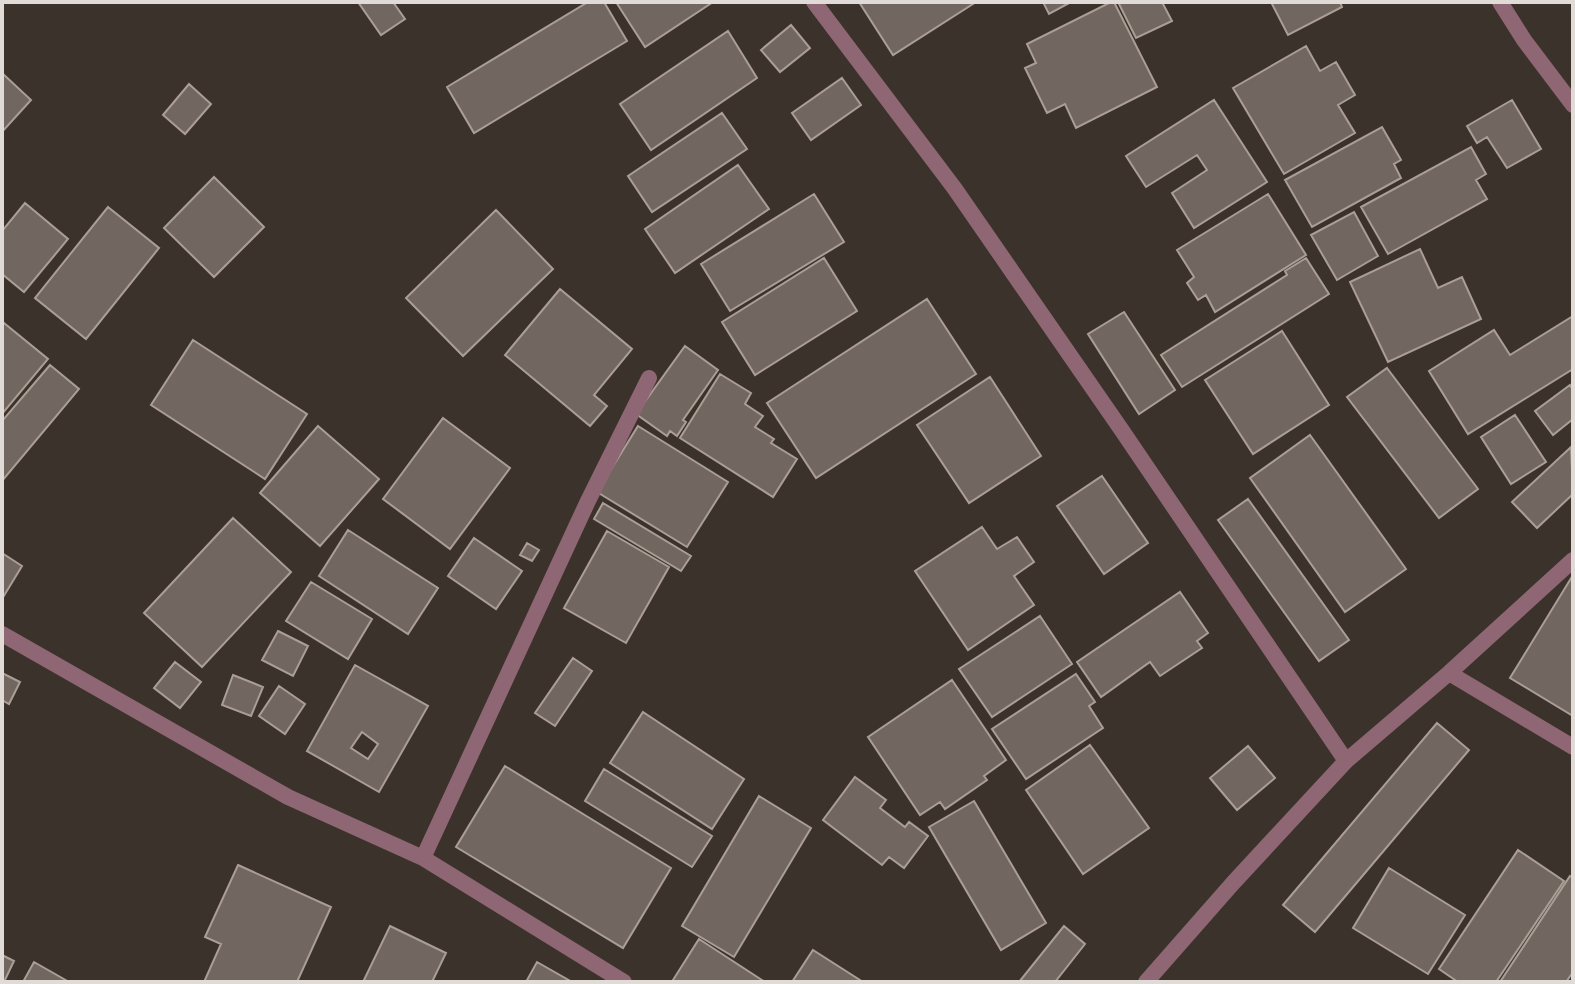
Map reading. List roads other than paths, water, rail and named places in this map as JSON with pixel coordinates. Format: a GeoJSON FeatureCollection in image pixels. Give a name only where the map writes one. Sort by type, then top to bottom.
{"type":"FeatureCollection","features":[{"type":"Feature","properties":{"kind":"street"},"geometry":{"type":"LineString","coordinates":[[814,2],[964,202],[1346,761]]}},
{"type":"Feature","properties":{"kind":"street"},"geometry":{"type":"LineString","coordinates":[[1500,2],[1573,105]]}},
{"type":"Feature","properties":{"kind":"street"},"geometry":{"type":"LineString","coordinates":[[423,858],[580,517],[649,378]]}},
{"type":"Feature","properties":{"kind":"street"},"geometry":{"type":"LineString","coordinates":[[1146,982],[1346,761],[1573,560]]}},
{"type":"Feature","properties":{"kind":"street"},"geometry":{"type":"LineString","coordinates":[[2,634],[288,797],[423,858],[624,982]]}},
{"type":"Feature","properties":{"kind":"street"},"geometry":{"type":"LineString","coordinates":[[1449,673],[1573,747]]}}]}
